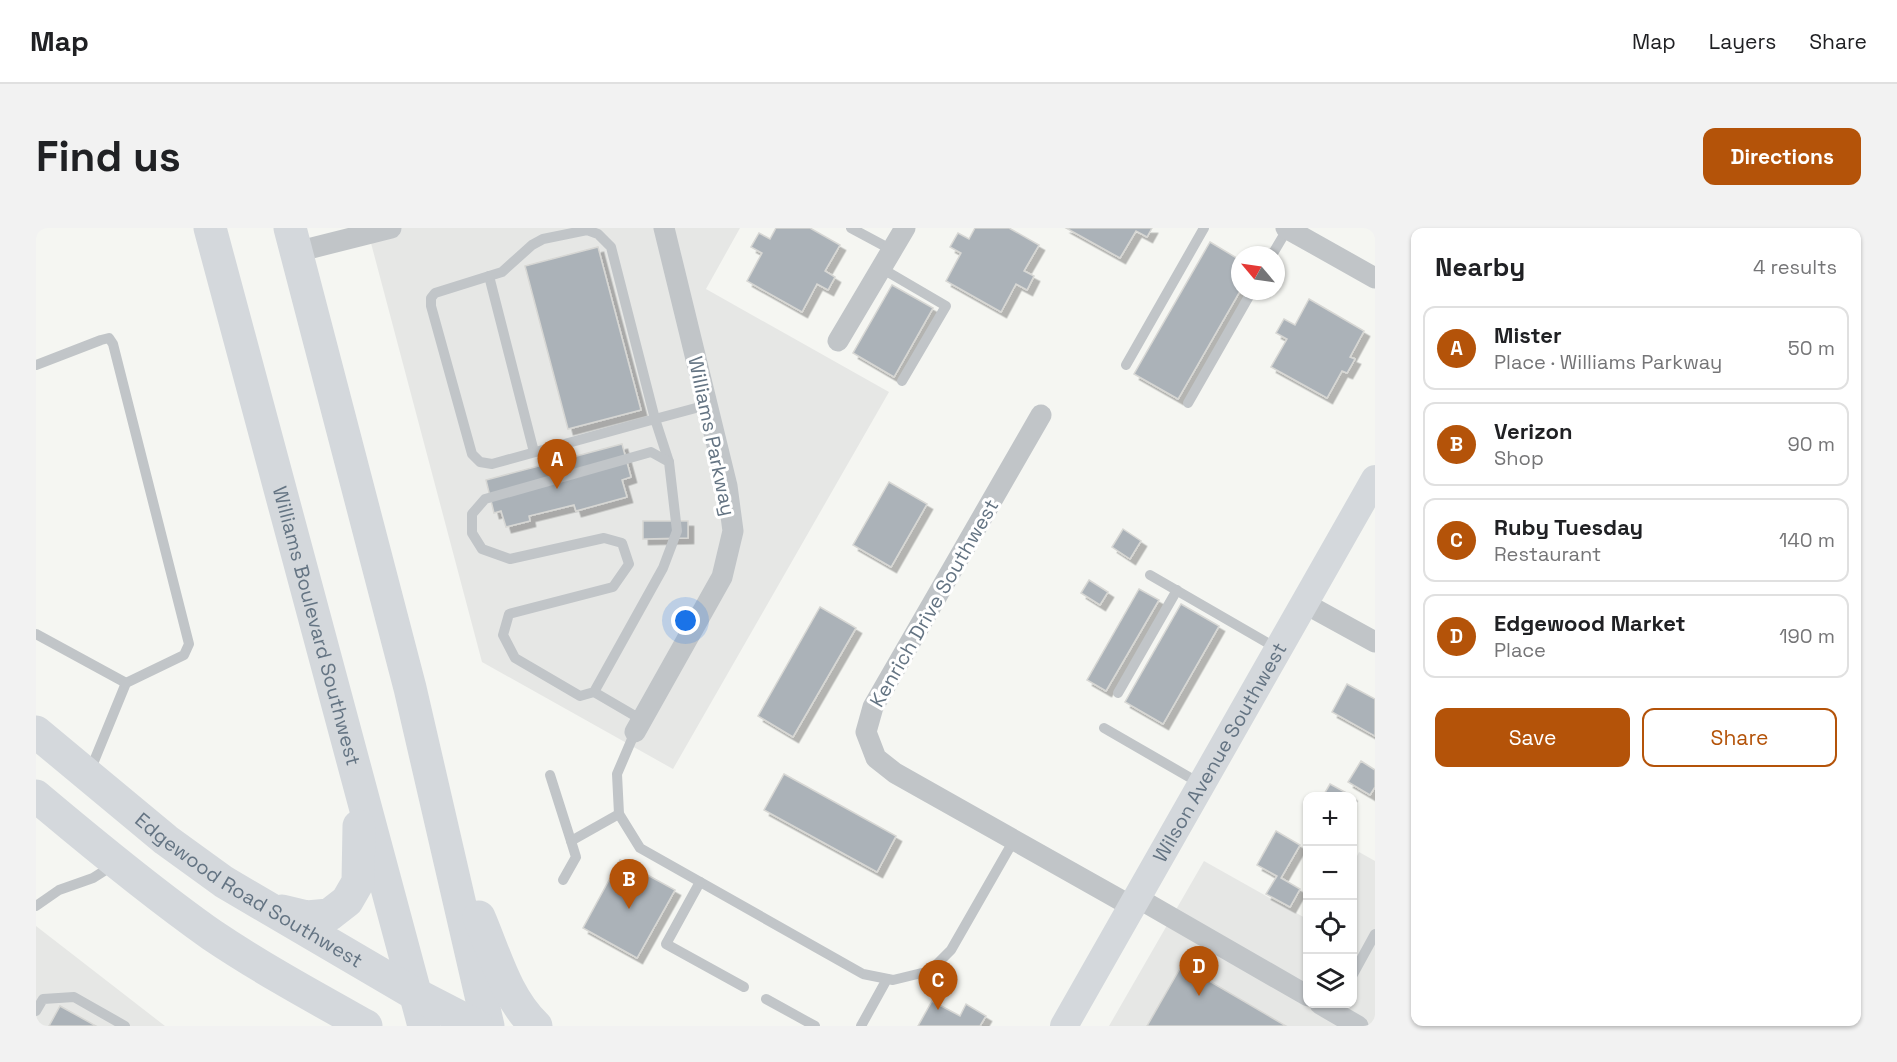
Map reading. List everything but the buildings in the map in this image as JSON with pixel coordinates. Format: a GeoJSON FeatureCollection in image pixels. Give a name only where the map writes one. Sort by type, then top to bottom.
{"type":"FeatureCollection","features":[{"type":"Feature","properties":{"kind":"main road","name":"Williams Boulevard Southwest"},"geometry":{"type":"LineString","coordinates":[[210,228],[424,1026]]}},
{"type":"Feature","properties":{"kind":"main road"},"geometry":{"type":"LineString","coordinates":[[293,240],[410,688],[488,1026]]}},
{"type":"Feature","properties":{"kind":"main road","name":"Wilson Avenue Southwest"},"geometry":{"type":"LineString","coordinates":[[1064,1026],[1375,479]]}},
{"type":"Feature","properties":{"kind":"main road","name":"Edgewood Road Southwest"},"geometry":{"type":"LineString","coordinates":[[36,732],[166,840],[224,882],[415,994],[477,1026]]}},
{"type":"Feature","properties":{"kind":"main road"},"geometry":{"type":"LineString","coordinates":[[268,908],[307,917],[328,915],[347,902],[358,882],[360,788]]}},
{"type":"Feature","properties":{"kind":"main road"},"geometry":{"type":"LineString","coordinates":[[36,796],[149,889],[214,936],[300,990],[366,1026]]}},
{"type":"Feature","properties":{"kind":"main road"},"geometry":{"type":"LineString","coordinates":[[445,841],[505,979],[523,1014],[536,1026]]}},
{"type":"Feature","properties":{"kind":"street"},"geometry":{"type":"LineString","coordinates":[[293,240],[390,228]]}},
{"type":"Feature","properties":{"kind":"street","name":"Williams Parkway"},"geometry":{"type":"LineString","coordinates":[[638,726],[722,577],[733,531],[727,486],[664,228]]}},
{"type":"Feature","properties":{"kind":"street"},"geometry":{"type":"LineString","coordinates":[[838,341],[905,228]]}},
{"type":"Feature","properties":{"kind":"street"},"geometry":{"type":"LineString","coordinates":[[1287,228],[1375,278]]}},
{"type":"Feature","properties":{"kind":"street","name":"Kenrich Drive Southwest"},"geometry":{"type":"LineString","coordinates":[[1041,415],[873,707],[866,732],[876,758],[895,773],[1014,840],[1303,993]]}},
{"type":"Feature","properties":{"kind":"street"},"geometry":{"type":"LineString","coordinates":[[1304,603],[1375,642]]}},
{"type":"Feature","properties":{"kind":"street"},"geometry":{"type":"LineString","coordinates":[[1333,1008],[1358,1026]]}},
{"type":"Feature","properties":{"kind":"lane"},"geometry":{"type":"LineString","coordinates":[[851,228],[946,306],[902,381]]}},
{"type":"Feature","properties":{"kind":"lane"},"geometry":{"type":"LineString","coordinates":[[1126,365],[1204,228]]}},
{"type":"Feature","properties":{"kind":"lane"},"geometry":{"type":"LineString","coordinates":[[1277,246],[1287,228]]}},
{"type":"Feature","properties":{"kind":"lane"},"geometry":{"type":"LineString","coordinates":[[669,462],[651,452],[485,499],[472,514],[472,532],[482,549],[510,560],[604,538],[622,543],[629,564],[613,586],[509,615],[503,635],[515,658],[580,696],[594,692],[663,568],[677,531],[669,462],[655,419],[611,247],[604,238],[587,230],[543,239],[525,250],[507,270],[435,293],[431,298],[431,306],[472,454],[480,462],[492,464],[534,452],[655,419],[707,405]]}},
{"type":"Feature","properties":{"kind":"lane"},"geometry":{"type":"LineString","coordinates":[[489,276],[534,452]]}},
{"type":"Feature","properties":{"kind":"lane"},"geometry":{"type":"LineString","coordinates":[[1188,404],[1247,300]]}},
{"type":"Feature","properties":{"kind":"lane"},"geometry":{"type":"LineString","coordinates":[[36,365],[101,340],[109,338],[113,344],[189,644],[184,655],[126,683],[89,774]]}},
{"type":"Feature","properties":{"kind":"lane"},"geometry":{"type":"LineString","coordinates":[[1150,575],[1278,649]]}},
{"type":"Feature","properties":{"kind":"lane"},"geometry":{"type":"LineString","coordinates":[[1118,693],[1177,590]]}},
{"type":"Feature","properties":{"kind":"lane"},"geometry":{"type":"LineString","coordinates":[[36,634],[126,683]]}},
{"type":"Feature","properties":{"kind":"lane"},"geometry":{"type":"LineString","coordinates":[[594,692],[638,726],[617,774],[619,814],[640,848],[863,974],[893,980],[930,971],[951,950],[1014,840]]}},
{"type":"Feature","properties":{"kind":"lane"},"geometry":{"type":"LineString","coordinates":[[1104,728],[1201,784]]}},
{"type":"Feature","properties":{"kind":"lane"},"geometry":{"type":"LineString","coordinates":[[550,775],[576,857],[563,880]]}},
{"type":"Feature","properties":{"kind":"lane"},"geometry":{"type":"LineString","coordinates":[[571,841],[619,814]]}},
{"type":"Feature","properties":{"kind":"lane"},"geometry":{"type":"LineString","coordinates":[[36,906],[59,890],[93,878],[117,863]]}},
{"type":"Feature","properties":{"kind":"lane"},"geometry":{"type":"LineString","coordinates":[[700,882],[666,944],[744,987]]}},
{"type":"Feature","properties":{"kind":"lane"},"geometry":{"type":"LineString","coordinates":[[1357,968],[1375,934]]}},
{"type":"Feature","properties":{"kind":"lane"},"geometry":{"type":"LineString","coordinates":[[861,1026],[887,979]]}},
{"type":"Feature","properties":{"kind":"lane"},"geometry":{"type":"LineString","coordinates":[[36,1011],[43,999],[74,997],[125,1026]]}},
{"type":"Feature","properties":{"kind":"lane"},"geometry":{"type":"LineString","coordinates":[[766,999],[814,1026]]}},
{"type":"Feature","properties":{"kind":"shaded area"},"geometry":{"type":"Polygon","coordinates":[[[367,228],[740,228],[706,289],[889,392],[673,769],[482,662],[367,228]]]}},
{"type":"Feature","properties":{"kind":"shaded area"},"geometry":{"type":"Polygon","coordinates":[[[1359,852],[1375,861],[1375,1026],[1109,1026],[1204,861],[1303,917],[1303,1008],[1357,1008],[1357,856],[1359,852]]]}},
{"type":"Feature","properties":{"kind":"shaded area"},"geometry":{"type":"Polygon","coordinates":[[[36,926],[165,1026],[36,1026],[36,926]]]}},
{"type":"Feature","properties":{"kind":"place","name":"Mister"},"geometry":{"type":"Point","coordinates":[557,489]}},
{"type":"Feature","properties":{"kind":"place","name":"Verizon"},"geometry":{"type":"Point","coordinates":[629,909]}},
{"type":"Feature","properties":{"kind":"place","name":"Edgewood Market"},"geometry":{"type":"Point","coordinates":[1199,996]}},
{"type":"Feature","properties":{"kind":"place","name":"Ruby Tuesday"},"geometry":{"type":"Point","coordinates":[938,1010]}}]}
